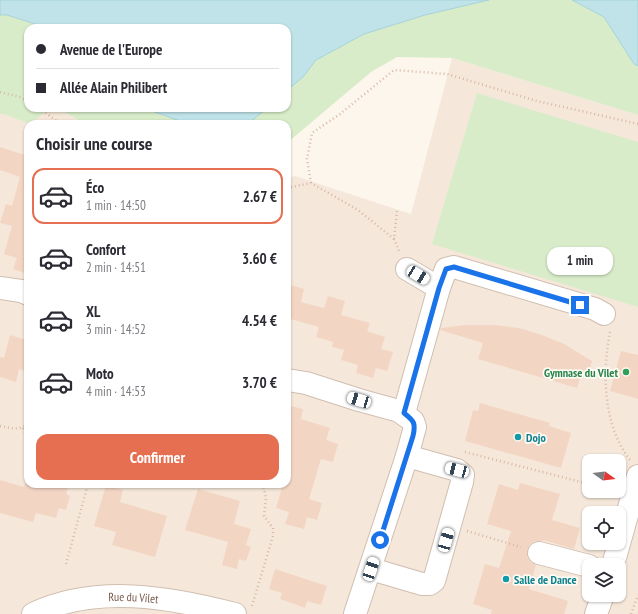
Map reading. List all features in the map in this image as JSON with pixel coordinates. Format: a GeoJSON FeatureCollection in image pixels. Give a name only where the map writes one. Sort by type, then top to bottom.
{"type":"FeatureCollection","features":[{"type":"Feature","properties":{"kind":"street"},"geometry":{"type":"LineString","coordinates":[[408,417],[439,288],[446,269],[454,267],[594,309],[604,314]]}},
{"type":"Feature","properties":{"kind":"street"},"geometry":{"type":"LineString","coordinates":[[407,269],[439,288]]}},
{"type":"Feature","properties":{"kind":"street"},"geometry":{"type":"LineString","coordinates":[[0,288],[24,292]]}},
{"type":"Feature","properties":{"kind":"street"},"geometry":{"type":"LineString","coordinates":[[291,381],[306,383],[408,417],[415,427],[371,569],[355,614]]}},
{"type":"Feature","properties":{"kind":"street"},"geometry":{"type":"LineString","coordinates":[[371,569],[422,584],[430,584],[434,582],[463,475],[457,470],[407,456]]}},
{"type":"Feature","properties":{"kind":"street"},"geometry":{"type":"LineString","coordinates":[[615,558],[636,470]]}},
{"type":"Feature","properties":{"kind":"street"},"geometry":{"type":"LineString","coordinates":[[539,553],[582,564]]}},
{"type":"Feature","properties":{"kind":"street","name":"Rue du Vilet"},"geometry":{"type":"LineString","coordinates":[[33,614],[46,608],[88,598],[127,596],[162,598],[232,611]]}},
{"type":"Feature","properties":{"kind":"street"},"geometry":{"type":"LineString","coordinates":[[596,614],[600,602]]}},
{"type":"Feature","properties":{"kind":"path"},"geometry":{"type":"LineString","coordinates":[[311,183],[307,158],[312,133],[340,114],[394,70],[447,74],[537,101],[638,124]]}},
{"type":"Feature","properties":{"kind":"path"},"geometry":{"type":"LineString","coordinates":[[0,92],[24,100]]}},
{"type":"Feature","properties":{"kind":"path"},"geometry":{"type":"LineString","coordinates":[[44,112],[55,120]]}},
{"type":"Feature","properties":{"kind":"path"},"geometry":{"type":"LineString","coordinates":[[291,187],[311,183],[358,210],[394,239],[407,269]]}},
{"type":"Feature","properties":{"kind":"path"},"geometry":{"type":"LineString","coordinates":[[394,239],[397,211]]}},
{"type":"Feature","properties":{"kind":"path"},"geometry":{"type":"LineString","coordinates":[[604,314],[612,320],[606,351],[607,399],[613,427],[622,450],[636,470]]}},
{"type":"Feature","properties":{"kind":"path"},"geometry":{"type":"LineString","coordinates":[[0,426],[12,429],[23,428]]}},
{"type":"Feature","properties":{"kind":"path"},"geometry":{"type":"LineString","coordinates":[[500,462],[582,482]]}},
{"type":"Feature","properties":{"kind":"path"},"geometry":{"type":"LineString","coordinates":[[66,564],[87,488]]}},
{"type":"Feature","properties":{"kind":"path"},"geometry":{"type":"LineString","coordinates":[[232,611],[273,536],[273,528],[264,516],[266,498],[264,488]]}},
{"type":"Feature","properties":{"kind":"path"},"geometry":{"type":"LineString","coordinates":[[450,526],[539,553]]}},
{"type":"Feature","properties":{"kind":"path"},"geometry":{"type":"LineString","coordinates":[[631,614],[638,595]]}},
{"type":"Feature","properties":{"kind":"shaded area"},"geometry":{"type":"Polygon","coordinates":[[[452,58],[638,115],[638,614],[0,614],[0,81],[24,104],[24,112],[65,112],[78,120],[24,120],[24,488],[291,488],[291,177],[295,176],[411,214],[452,58]]]}},
{"type":"Feature","properties":{"kind":"green space"},"geometry":{"type":"Polygon","coordinates":[[[489,0],[572,0],[604,17],[634,64],[638,66],[638,115],[452,58],[397,57],[371,72],[291,140],[291,120],[253,120],[262,112],[291,112],[291,87],[303,77],[316,60],[364,34],[425,15],[489,0]]]}},
{"type":"Feature","properties":{"kind":"green space"},"geometry":{"type":"Polygon","coordinates":[[[0,15],[7,15],[35,24],[24,24],[24,112],[45,112],[35,120],[24,120],[24,122],[4,114],[0,114],[0,15]]]}},
{"type":"Feature","properties":{"kind":"green space"},"geometry":{"type":"Polygon","coordinates":[[[477,93],[638,142],[638,307],[432,244],[477,93]]]}},
{"type":"Feature","properties":{"kind":"green space"},"geometry":{"type":"Polygon","coordinates":[[[65,112],[155,112],[177,120],[78,120],[65,112]]]}},
{"type":"Feature","properties":{"kind":"water"},"geometry":{"type":"Polygon","coordinates":[[[0,0],[489,0],[425,15],[364,34],[316,60],[303,77],[291,87],[291,24],[35,24],[7,15],[0,15],[0,0]]]}},
{"type":"Feature","properties":{"kind":"water"},"geometry":{"type":"Polygon","coordinates":[[[572,0],[638,0],[638,66],[634,64],[604,17],[572,0]]]}},
{"type":"Feature","properties":{"kind":"water"},"geometry":{"type":"Polygon","coordinates":[[[155,112],[262,112],[253,120],[177,120],[155,112]]]}},
{"type":"Feature","properties":{"kind":"building"},"geometry":{"type":"Polygon","coordinates":[[[0,147],[24,155],[24,273],[13,269],[17,258],[4,254],[12,226],[0,223],[6,204],[12,206],[20,177],[0,170],[0,147]]]}},
{"type":"Feature","properties":{"kind":"building"},"geometry":{"type":"Polygon","coordinates":[[[291,285],[304,289],[301,302],[324,308],[328,296],[345,301],[341,315],[370,323],[367,331],[385,337],[381,349],[393,352],[387,371],[376,368],[373,378],[356,373],[358,365],[341,360],[344,350],[332,347],[333,342],[316,337],[319,327],[291,319],[291,285]]]}},
{"type":"Feature","properties":{"kind":"building"},"geometry":{"type":"Polygon","coordinates":[[[465,325],[495,325],[519,328],[542,335],[564,344],[592,361],[589,373],[582,371],[577,388],[478,359],[483,343],[440,330],[441,328],[465,325]]]}},
{"type":"Feature","properties":{"kind":"building"},"geometry":{"type":"Polygon","coordinates":[[[10,335],[24,339],[24,371],[19,369],[16,382],[0,377],[0,357],[4,358],[10,335]]]}},
{"type":"Feature","properties":{"kind":"building","name":"Gymnase du Vilet"},"geometry":{"type":"Polygon","coordinates":[[[621,351],[638,355],[638,399],[610,391],[621,351]]]}},
{"type":"Feature","properties":{"kind":"building","name":"Dojo"},"geometry":{"type":"Polygon","coordinates":[[[480,403],[550,423],[549,426],[571,433],[561,468],[465,441],[473,410],[478,411],[480,403]]]}},
{"type":"Feature","properties":{"kind":"building"},"geometry":{"type":"Polygon","coordinates":[[[291,406],[303,409],[301,419],[330,428],[326,440],[338,444],[333,462],[321,459],[309,499],[322,503],[317,520],[307,517],[304,529],[285,524],[289,512],[276,508],[282,488],[291,488],[291,406]]]}},
{"type":"Feature","properties":{"kind":"building"},"geometry":{"type":"Polygon","coordinates":[[[0,480],[24,488],[68,488],[66,494],[70,496],[66,510],[59,508],[56,518],[36,513],[33,522],[0,513],[0,480]]]}},
{"type":"Feature","properties":{"kind":"building"},"geometry":{"type":"Polygon","coordinates":[[[520,483],[560,494],[552,520],[580,528],[574,549],[543,540],[535,541],[530,544],[527,550],[527,557],[530,562],[536,565],[529,589],[568,601],[564,614],[491,614],[492,610],[473,604],[485,564],[499,568],[511,531],[487,524],[499,484],[518,490],[520,483]]]}},
{"type":"Feature","properties":{"kind":"building"},"geometry":{"type":"Polygon","coordinates":[[[105,488],[116,488],[123,490],[120,502],[167,516],[155,557],[112,545],[116,532],[94,526],[105,488]]]}},
{"type":"Feature","properties":{"kind":"building"},"geometry":{"type":"Polygon","coordinates":[[[198,489],[240,501],[234,524],[251,529],[246,545],[251,547],[246,561],[239,559],[237,569],[222,565],[228,542],[185,530],[198,489]]]}},
{"type":"Feature","properties":{"kind":"building"},"geometry":{"type":"Polygon","coordinates":[[[275,569],[327,586],[321,605],[307,601],[305,608],[280,599],[282,593],[269,589],[275,569]]]}},
{"type":"Feature","properties":{"kind":"place","name":"Gymnase du Vilet"},"geometry":{"type":"Point","coordinates":[626,372]}},
{"type":"Feature","properties":{"kind":"place","name":"Dojo"},"geometry":{"type":"Point","coordinates":[518,437]}},
{"type":"Feature","properties":{"kind":"place","name":"Salle de Dance"},"geometry":{"type":"Point","coordinates":[506,579]}},
{"type":"Feature","properties":{"kind":"route"},"geometry":{"type":"LineString","coordinates":[[380,540],[413,436],[415,427],[413,421],[404,413],[439,288],[446,269],[454,267],[580,305]]}}]}
